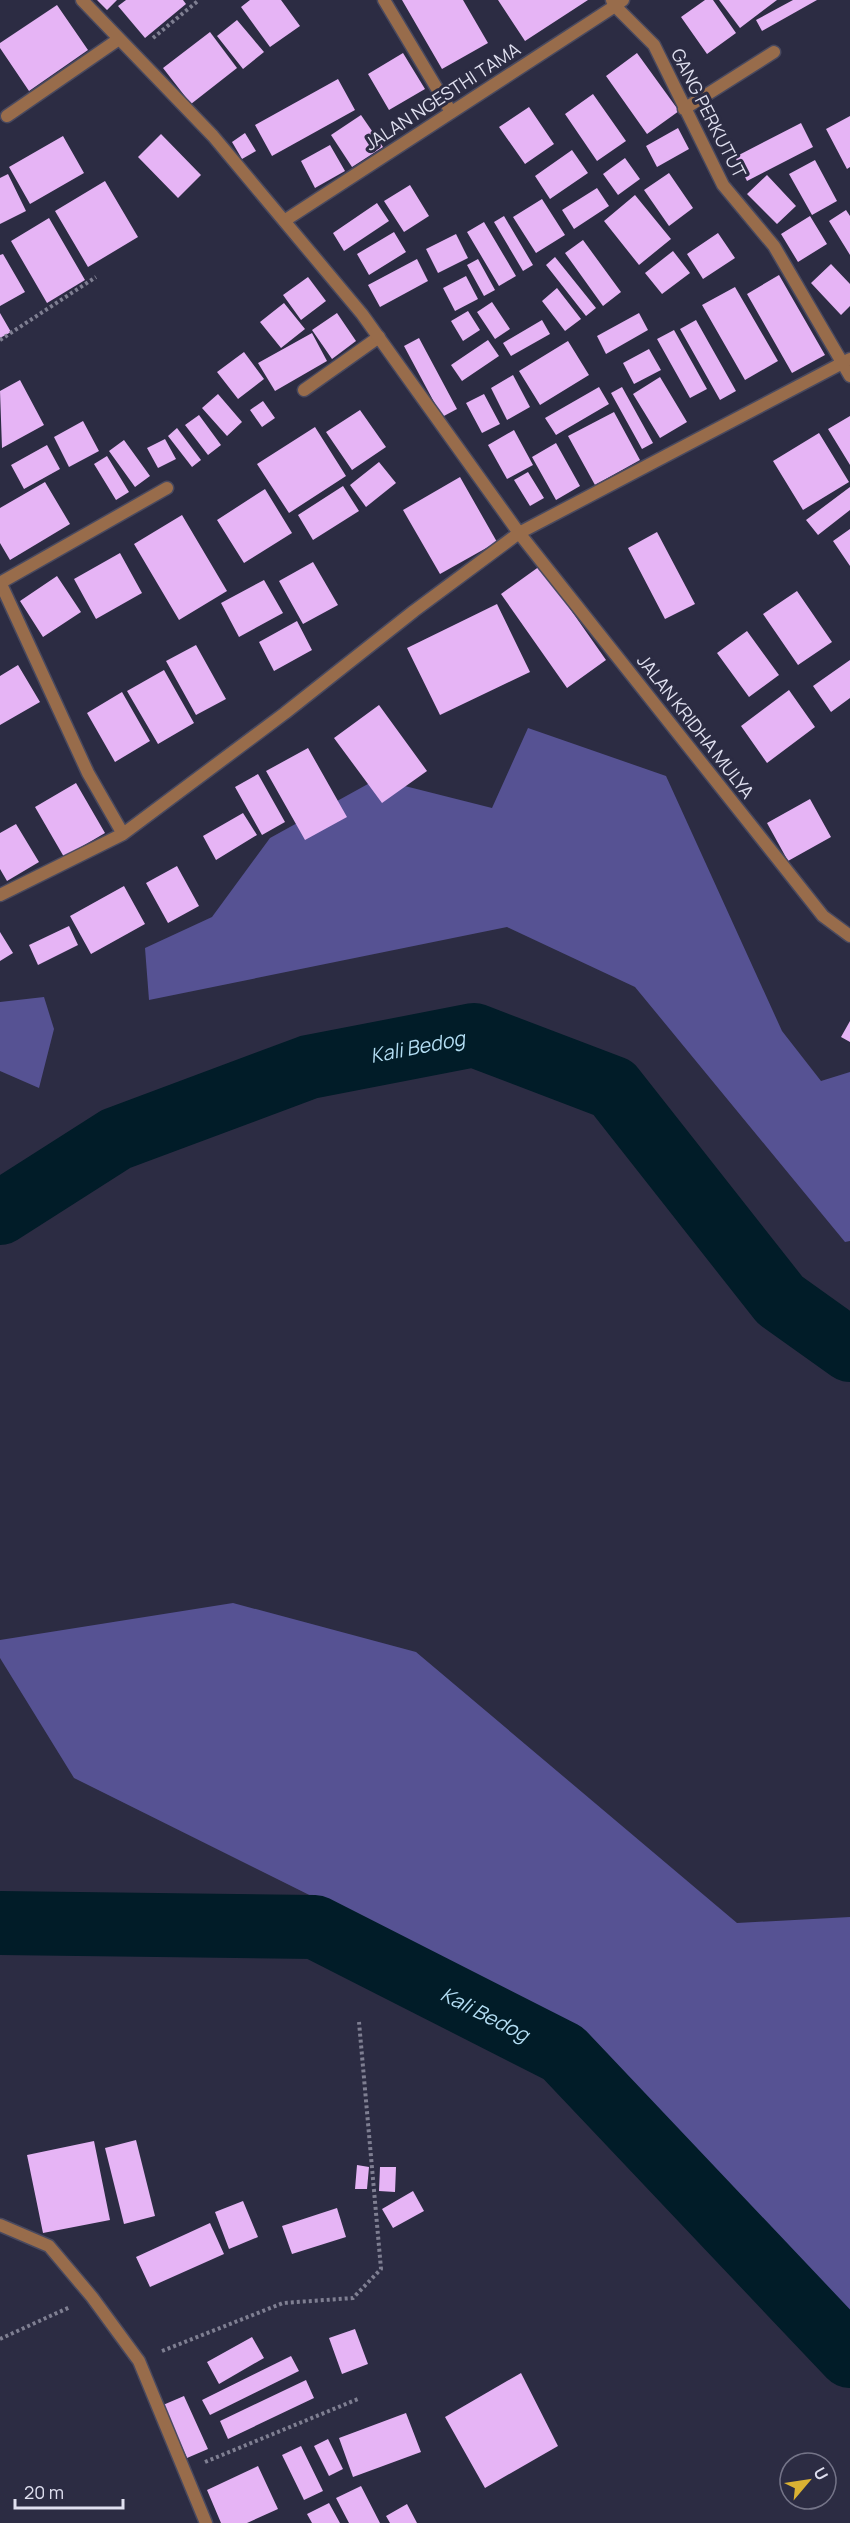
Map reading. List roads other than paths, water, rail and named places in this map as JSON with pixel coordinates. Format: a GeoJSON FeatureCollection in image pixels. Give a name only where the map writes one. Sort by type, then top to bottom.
{"type":"FeatureCollection","features":[{"type":"Feature","properties":{"kind":"street","name":"JALAN KRIDHA MULYA"},"geometry":{"type":"LineString","coordinates":[[82,0],[213,136],[362,314],[519,533],[823,916],[850,936]]}},
{"type":"Feature","properties":{"kind":"street"},"geometry":{"type":"LineString","coordinates":[[384,0],[451,112]]}},
{"type":"Feature","properties":{"kind":"street","name":"JALAN NGESTHI TAMA"},"geometry":{"type":"LineString","coordinates":[[284,221],[617,2]]}},
{"type":"Feature","properties":{"kind":"street","name":"GANG PERKUTUT"},"geometry":{"type":"LineString","coordinates":[[617,2],[654,45],[723,185],[774,246],[846,361],[850,376]]}},
{"type":"Feature","properties":{"kind":"street"},"geometry":{"type":"LineString","coordinates":[[7,116],[119,39]]}},
{"type":"Feature","properties":{"kind":"street"},"geometry":{"type":"LineString","coordinates":[[684,109],[774,52]]}},
{"type":"Feature","properties":{"kind":"street"},"geometry":{"type":"LineString","coordinates":[[304,390],[379,337]]}},
{"type":"Feature","properties":{"kind":"street"},"geometry":{"type":"LineString","coordinates":[[0,895],[123,834],[519,533],[846,361]]}},
{"type":"Feature","properties":{"kind":"street"},"geometry":{"type":"LineString","coordinates":[[123,834],[88,773],[0,582],[167,488]]}},
{"type":"Feature","properties":{"kind":"street"},"geometry":{"type":"LineString","coordinates":[[0,2225],[49,2246],[92,2297],[139,2361],[206,2523]]}},
{"type":"Feature","properties":{"kind":"waterway","name":"Kali Bedog"},"geometry":{"type":"LineString","coordinates":[[0,1213],[116,1139],[309,1067],[474,1035],[613,1088],[780,1300],[850,1350]]}},
{"type":"Feature","properties":{"kind":"waterway","name":"Kali Bedog"},"geometry":{"type":"LineString","coordinates":[[0,1923],[315,1927],[563,2053],[850,2356]]}}]}
